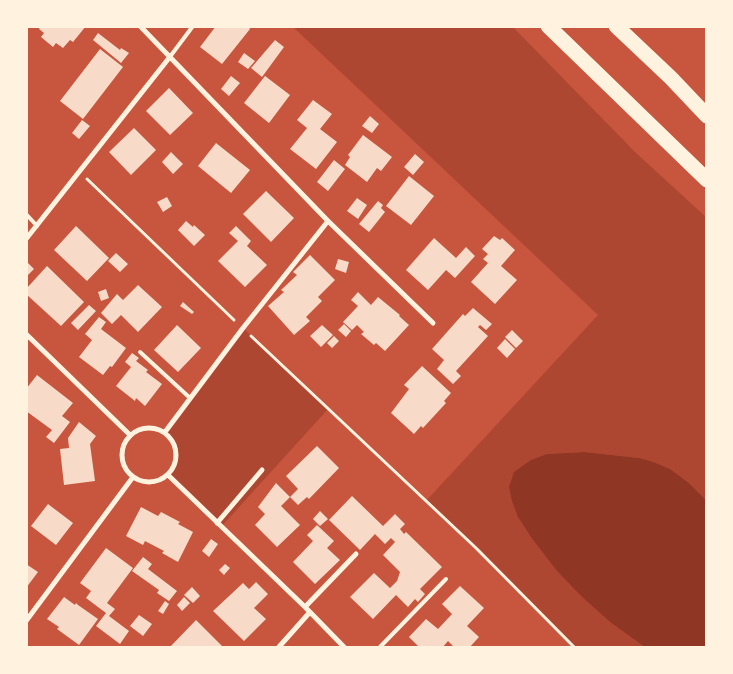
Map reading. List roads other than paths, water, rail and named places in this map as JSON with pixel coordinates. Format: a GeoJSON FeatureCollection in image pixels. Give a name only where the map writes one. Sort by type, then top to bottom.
{"type":"FeatureCollection","features":[{"type":"Feature","properties":{"kind":"highway"},"geometry":{"type":"LineString","coordinates":[[548,26],[707,180]]}},
{"type":"Feature","properties":{"kind":"highway"},"geometry":{"type":"LineString","coordinates":[[616,26],[707,116]]}},
{"type":"Feature","properties":{"kind":"street"},"geometry":{"type":"LineString","coordinates":[[140,26],[328,221],[433,323]]}},
{"type":"Feature","properties":{"kind":"street"},"geometry":{"type":"LineString","coordinates":[[26,240],[169,58]]}},
{"type":"Feature","properties":{"kind":"street"},"geometry":{"type":"LineString","coordinates":[[165,432],[243,328],[328,221]]}},
{"type":"Feature","properties":{"kind":"street"},"geometry":{"type":"LineString","coordinates":[[26,334],[130,435]]}},
{"type":"Feature","properties":{"kind":"street"},"geometry":{"type":"LineString","coordinates":[[146,427],[156,428],[165,432],[173,440],[177,452],[175,465],[168,475],[160,480],[151,483],[141,482],[133,477],[125,468],[122,457],[123,445],[130,435],[146,427]]}},
{"type":"Feature","properties":{"kind":"street"},"geometry":{"type":"LineString","coordinates":[[217,523],[262,470]]}},
{"type":"Feature","properties":{"kind":"street"},"geometry":{"type":"LineString","coordinates":[[168,475],[345,648]]}},
{"type":"Feature","properties":{"kind":"street"},"geometry":{"type":"LineString","coordinates":[[26,621],[133,477]]}},
{"type":"Feature","properties":{"kind":"street"},"geometry":{"type":"LineString","coordinates":[[305,607],[356,554]]}},
{"type":"Feature","properties":{"kind":"street"},"geometry":{"type":"LineString","coordinates":[[278,648],[310,612]]}},
{"type":"Feature","properties":{"kind":"lane"},"geometry":{"type":"LineString","coordinates":[[169,58],[193,26]]}},
{"type":"Feature","properties":{"kind":"lane"},"geometry":{"type":"LineString","coordinates":[[26,214],[37,226]]}},
{"type":"Feature","properties":{"kind":"lane"},"geometry":{"type":"LineString","coordinates":[[140,352],[190,398]]}},
{"type":"Feature","properties":{"kind":"lane"},"geometry":{"type":"LineString","coordinates":[[379,648],[446,579]]}}]}
